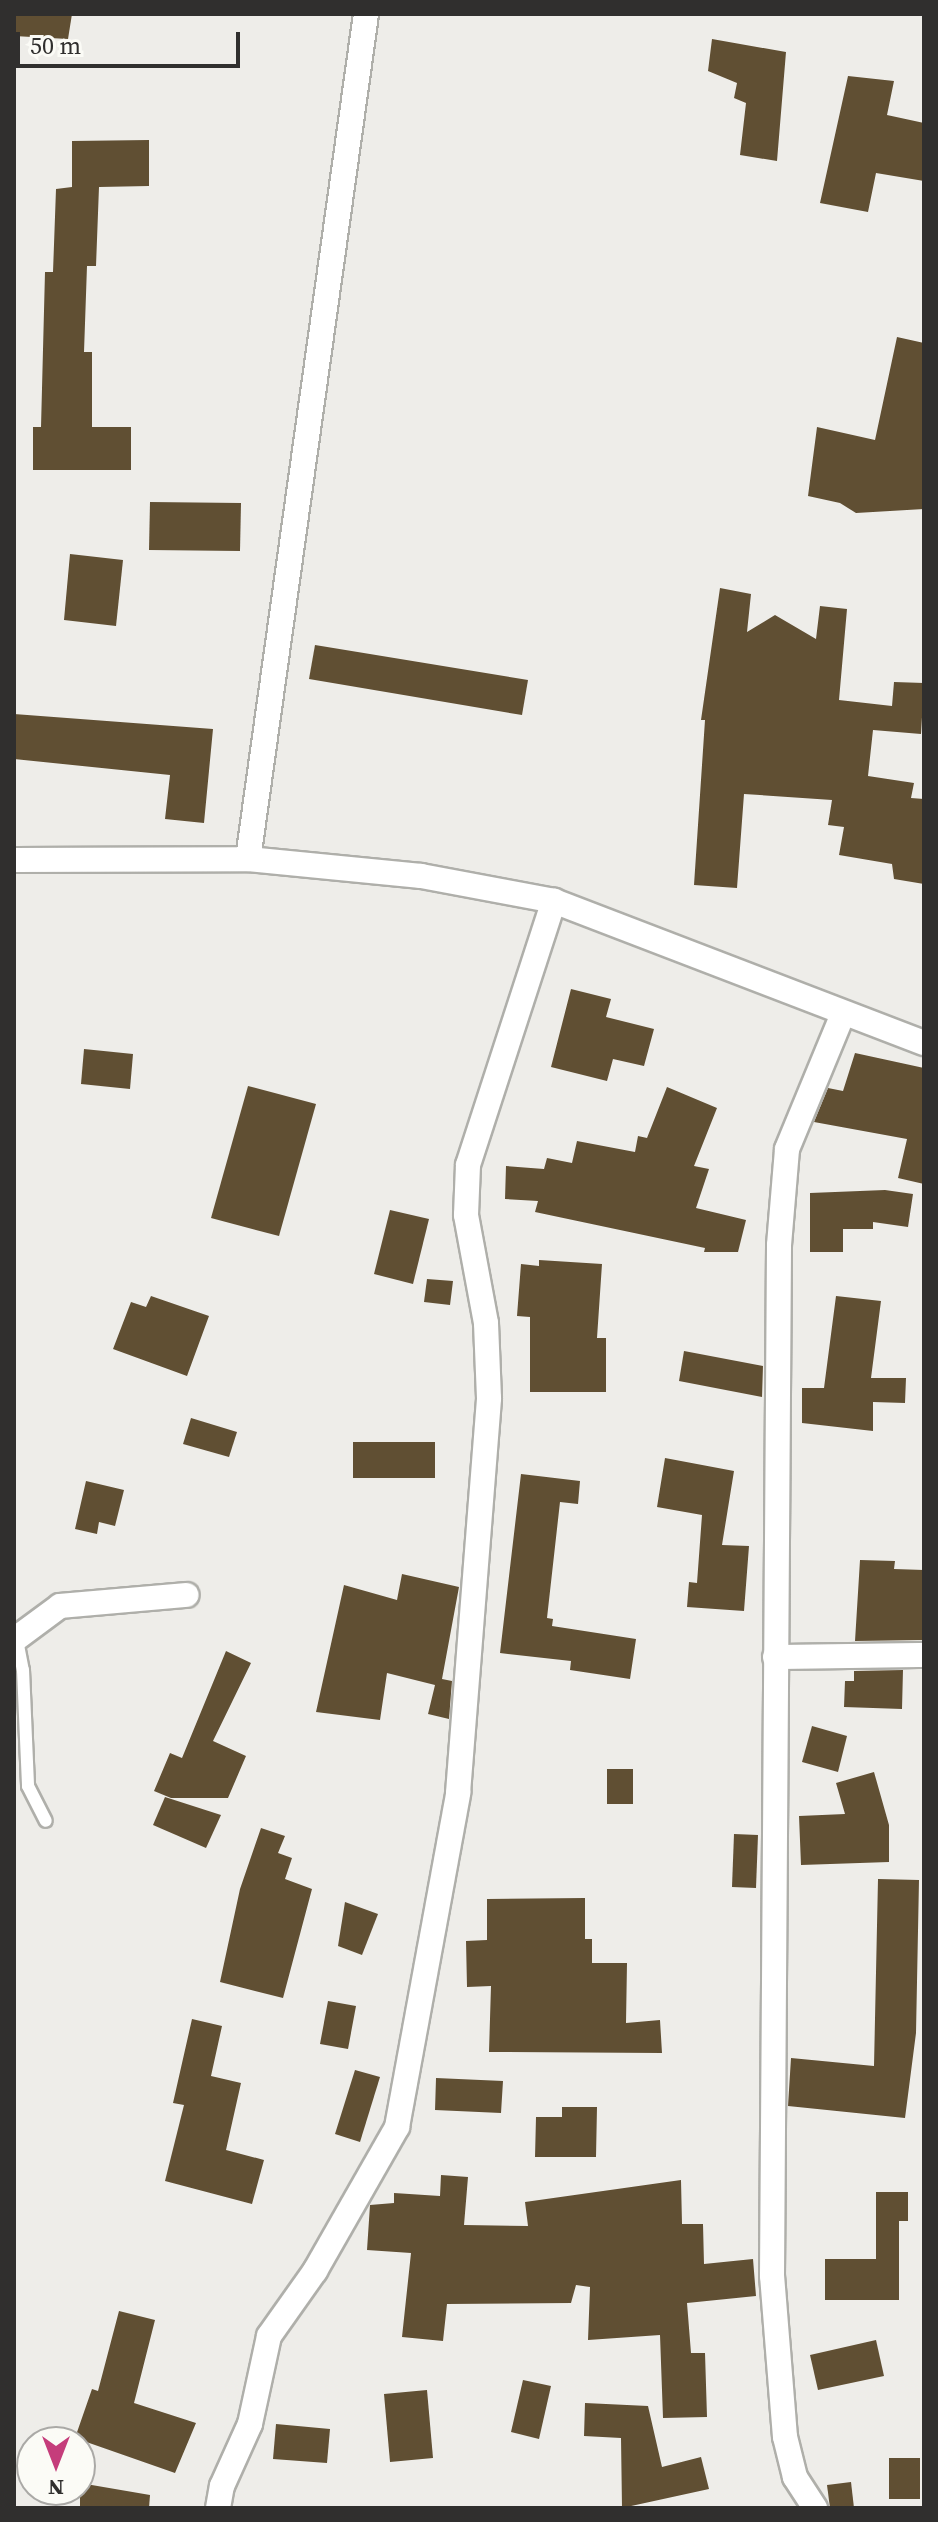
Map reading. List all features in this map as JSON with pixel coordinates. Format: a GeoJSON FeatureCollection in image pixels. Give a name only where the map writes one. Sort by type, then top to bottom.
{"type":"FeatureCollection","features":[{"type":"Feature","properties":{"kind":"street"},"geometry":{"type":"LineString","coordinates":[[248,859],[366,14]]}},
{"type":"Feature","properties":{"kind":"street"},"geometry":{"type":"LineString","coordinates":[[14,860],[248,859],[421,876],[554,901],[924,1043]]}},
{"type":"Feature","properties":{"kind":"street"},"geometry":{"type":"LineString","coordinates":[[218,2508],[229,2466],[250,2424],[269,2336],[390,2148],[402,2107],[458,1793],[489,1398],[486,1323],[466,1215],[468,1165],[554,901]]}},
{"type":"Feature","properties":{"kind":"street"},"geometry":{"type":"LineString","coordinates":[[815,2508],[795,2477],[785,2437],[772,2276],[781,1196],[787,1149],[843,1014]]}},
{"type":"Feature","properties":{"kind":"street"},"geometry":{"type":"LineString","coordinates":[[15,1640],[60,1606],[187,1595]]}},
{"type":"Feature","properties":{"kind":"street"},"geometry":{"type":"LineString","coordinates":[[775,1657],[924,1655]]}},
{"type":"Feature","properties":{"kind":"lane"},"geometry":{"type":"LineString","coordinates":[[15,1640],[23,1670],[28,1786],[46,1821]]}},
{"type":"Feature","properties":{"kind":"building"},"geometry":{"type":"Polygon","coordinates":[[[14,14],[72,14],[68,39],[14,36],[14,14]]]}},
{"type":"Feature","properties":{"kind":"building"},"geometry":{"type":"Polygon","coordinates":[[[712,39],[786,52],[777,161],[740,155],[746,103],[734,98],[737,83],[708,71],[712,39]]]}},
{"type":"Feature","properties":{"kind":"building"},"geometry":{"type":"Polygon","coordinates":[[[848,76],[894,81],[887,115],[924,123],[924,181],[876,173],[868,212],[820,203],[848,76]]]}},
{"type":"Feature","properties":{"kind":"building"},"geometry":{"type":"Polygon","coordinates":[[[149,140],[149,186],[99,187],[96,266],[87,266],[84,352],[92,352],[92,427],[131,427],[131,470],[33,470],[33,427],[41,427],[45,272],[53,272],[56,189],[72,187],[72,141],[149,140]]]}},
{"type":"Feature","properties":{"kind":"building"},"geometry":{"type":"Polygon","coordinates":[[[897,337],[924,343],[924,509],[856,513],[840,503],[808,496],[817,427],[875,440],[897,337]]]}},
{"type":"Feature","properties":{"kind":"building"},"geometry":{"type":"Polygon","coordinates":[[[150,502],[241,503],[240,551],[149,550],[150,502]]]}},
{"type":"Feature","properties":{"kind":"building"},"geometry":{"type":"Polygon","coordinates":[[[70,554],[123,560],[116,626],[64,620],[70,554]]]}},
{"type":"Feature","properties":{"kind":"building"},"geometry":{"type":"Polygon","coordinates":[[[720,588],[751,594],[747,632],[775,615],[816,639],[820,606],[847,609],[839,700],[892,706],[894,682],[924,683],[921,734],[873,730],[868,776],[914,783],[911,798],[924,799],[924,884],[894,879],[892,864],[839,855],[844,827],[828,825],[832,800],[744,794],[737,888],[694,885],[705,720],[701,720],[720,588]]]}},
{"type":"Feature","properties":{"kind":"building"},"geometry":{"type":"Polygon","coordinates":[[[315,645],[528,680],[522,715],[309,679],[315,645]]]}},
{"type":"Feature","properties":{"kind":"building"},"geometry":{"type":"Polygon","coordinates":[[[14,714],[213,729],[204,823],[165,819],[170,775],[14,759],[14,714]]]}},
{"type":"Feature","properties":{"kind":"building"},"geometry":{"type":"Polygon","coordinates":[[[571,989],[611,999],[606,1017],[654,1029],[644,1066],[613,1059],[607,1081],[551,1067],[571,989]]]}},
{"type":"Feature","properties":{"kind":"building"},"geometry":{"type":"Polygon","coordinates":[[[84,1049],[133,1054],[130,1089],[81,1084],[84,1049]]]}},
{"type":"Feature","properties":{"kind":"building"},"geometry":{"type":"Polygon","coordinates":[[[855,1053],[924,1068],[924,1184],[898,1178],[907,1139],[814,1122],[828,1088],[843,1091],[855,1053]]]}},
{"type":"Feature","properties":{"kind":"building"},"geometry":{"type":"Polygon","coordinates":[[[248,1086],[316,1104],[279,1236],[211,1218],[248,1086]]]}},
{"type":"Feature","properties":{"kind":"building"},"geometry":{"type":"Polygon","coordinates":[[[667,1087],[717,1108],[694,1166],[709,1169],[696,1208],[746,1220],[738,1252],[704,1252],[705,1248],[535,1212],[538,1201],[505,1199],[506,1166],[544,1169],[547,1158],[572,1163],[577,1141],[635,1152],[638,1136],[647,1138],[667,1087]]]}},
{"type":"Feature","properties":{"kind":"building"},"geometry":{"type":"Polygon","coordinates":[[[885,1190],[913,1194],[908,1227],[873,1222],[873,1229],[843,1229],[843,1252],[810,1252],[810,1193],[885,1190]]]}},
{"type":"Feature","properties":{"kind":"building"},"geometry":{"type":"Polygon","coordinates":[[[390,1210],[429,1219],[413,1284],[374,1274],[390,1210]]]}},
{"type":"Feature","properties":{"kind":"building"},"geometry":{"type":"Polygon","coordinates":[[[539,1260],[602,1264],[597,1338],[606,1338],[606,1392],[530,1392],[530,1317],[517,1316],[521,1264],[539,1266],[539,1260]]]}},
{"type":"Feature","properties":{"kind":"building"},"geometry":{"type":"Polygon","coordinates":[[[427,1279],[453,1281],[450,1305],[424,1302],[427,1279]]]}},
{"type":"Feature","properties":{"kind":"building"},"geometry":{"type":"Polygon","coordinates":[[[151,1296],[209,1316],[187,1376],[113,1349],[131,1302],[146,1307],[151,1296]]]}},
{"type":"Feature","properties":{"kind":"building"},"geometry":{"type":"Polygon","coordinates":[[[836,1296],[881,1301],[871,1378],[906,1378],[905,1403],[873,1402],[873,1431],[802,1423],[802,1388],[824,1388],[836,1296]]]}},
{"type":"Feature","properties":{"kind":"building"},"geometry":{"type":"Polygon","coordinates":[[[684,1351],[763,1366],[762,1397],[679,1381],[684,1351]]]}},
{"type":"Feature","properties":{"kind":"building"},"geometry":{"type":"Polygon","coordinates":[[[191,1418],[237,1432],[229,1457],[183,1444],[191,1418]]]}},
{"type":"Feature","properties":{"kind":"building"},"geometry":{"type":"Polygon","coordinates":[[[353,1442],[435,1442],[435,1478],[353,1478],[353,1442]]]}},
{"type":"Feature","properties":{"kind":"building"},"geometry":{"type":"Polygon","coordinates":[[[665,1458],[734,1471],[722,1545],[749,1546],[744,1611],[687,1607],[689,1582],[697,1583],[702,1515],[657,1507],[665,1458]]]}},
{"type":"Feature","properties":{"kind":"building"},"geometry":{"type":"Polygon","coordinates":[[[521,1474],[580,1481],[578,1504],[560,1502],[547,1618],[553,1619],[552,1626],[636,1639],[630,1679],[570,1670],[571,1661],[500,1653],[521,1474]]]}},
{"type":"Feature","properties":{"kind":"building"},"geometry":{"type":"Polygon","coordinates":[[[86,1481],[124,1490],[115,1526],[99,1522],[97,1534],[75,1529],[86,1481]]]}},
{"type":"Feature","properties":{"kind":"building"},"geometry":{"type":"Polygon","coordinates":[[[860,1560],[895,1561],[894,1569],[924,1570],[924,1640],[855,1641],[860,1560]]]}},
{"type":"Feature","properties":{"kind":"building"},"geometry":{"type":"Polygon","coordinates":[[[402,1574],[459,1587],[442,1679],[452,1681],[449,1719],[428,1714],[435,1685],[387,1673],[380,1720],[316,1712],[344,1585],[397,1600],[402,1574]]]}},
{"type":"Feature","properties":{"kind":"building"},"geometry":{"type":"Polygon","coordinates":[[[226,1651],[251,1663],[213,1741],[246,1756],[228,1798],[171,1798],[154,1791],[170,1753],[182,1758],[226,1651]]]}},
{"type":"Feature","properties":{"kind":"building"},"geometry":{"type":"Polygon","coordinates":[[[903,1670],[902,1709],[844,1707],[845,1681],[854,1681],[854,1671],[903,1670]]]}},
{"type":"Feature","properties":{"kind":"building"},"geometry":{"type":"Polygon","coordinates":[[[812,1726],[847,1736],[838,1772],[802,1762],[812,1726]]]}},
{"type":"Feature","properties":{"kind":"building"},"geometry":{"type":"Polygon","coordinates":[[[607,1769],[633,1769],[633,1804],[607,1804],[607,1769]]]}},
{"type":"Feature","properties":{"kind":"building"},"geometry":{"type":"Polygon","coordinates":[[[874,1772],[889,1825],[889,1862],[801,1865],[799,1816],[845,1814],[836,1783],[874,1772]]]}},
{"type":"Feature","properties":{"kind":"building"},"geometry":{"type":"Polygon","coordinates":[[[165,1797],[221,1815],[206,1848],[153,1825],[165,1797]]]}},
{"type":"Feature","properties":{"kind":"building"},"geometry":{"type":"Polygon","coordinates":[[[261,1828],[285,1836],[278,1853],[292,1858],[285,1879],[312,1889],[283,1998],[220,1982],[240,1889],[261,1828]]]}},
{"type":"Feature","properties":{"kind":"building"},"geometry":{"type":"Polygon","coordinates":[[[734,1834],[758,1835],[756,1888],[732,1887],[734,1834]]]}},
{"type":"Feature","properties":{"kind":"building"},"geometry":{"type":"Polygon","coordinates":[[[878,1879],[919,1880],[916,2033],[905,2118],[788,2106],[791,2058],[874,2066],[878,1879]]]}},
{"type":"Feature","properties":{"kind":"building"},"geometry":{"type":"Polygon","coordinates":[[[585,1898],[585,1939],[592,1939],[592,1963],[627,1963],[626,2023],[660,2020],[662,2053],[489,2052],[491,1986],[467,1987],[466,1941],[487,1940],[487,1899],[585,1898]]]}},
{"type":"Feature","properties":{"kind":"building"},"geometry":{"type":"Polygon","coordinates":[[[345,1902],[378,1914],[362,1955],[338,1946],[345,1902]]]}},
{"type":"Feature","properties":{"kind":"building"},"geometry":{"type":"Polygon","coordinates":[[[328,2001],[356,2006],[348,2049],[320,2044],[328,2001]]]}},
{"type":"Feature","properties":{"kind":"building"},"geometry":{"type":"Polygon","coordinates":[[[192,2019],[222,2026],[211,2076],[241,2083],[226,2150],[264,2160],[252,2204],[165,2181],[184,2105],[173,2103],[192,2019]]]}},
{"type":"Feature","properties":{"kind":"building"},"geometry":{"type":"Polygon","coordinates":[[[355,2070],[380,2077],[360,2142],[335,2134],[355,2070]]]}},
{"type":"Feature","properties":{"kind":"building"},"geometry":{"type":"Polygon","coordinates":[[[436,2078],[503,2081],[501,2113],[435,2110],[436,2078]]]}},
{"type":"Feature","properties":{"kind":"building"},"geometry":{"type":"Polygon","coordinates":[[[562,2107],[597,2107],[596,2157],[535,2157],[536,2117],[562,2117],[562,2107]]]}},
{"type":"Feature","properties":{"kind":"building"},"geometry":{"type":"Polygon","coordinates":[[[441,2175],[468,2177],[464,2225],[528,2226],[525,2202],[681,2180],[682,2224],[703,2224],[704,2264],[753,2259],[756,2296],[687,2303],[691,2353],[705,2353],[707,2417],[663,2418],[660,2335],[588,2340],[590,2287],[576,2285],[571,2303],[447,2304],[443,2341],[402,2337],[411,2253],[367,2250],[370,2205],[394,2203],[394,2193],[440,2196],[441,2175]]]}},
{"type":"Feature","properties":{"kind":"building"},"geometry":{"type":"Polygon","coordinates":[[[876,2192],[908,2192],[908,2221],[899,2221],[899,2300],[825,2300],[825,2259],[876,2259],[876,2192]]]}},
{"type":"Feature","properties":{"kind":"building"},"geometry":{"type":"Polygon","coordinates":[[[119,2311],[155,2320],[134,2403],[196,2423],[175,2473],[96,2445],[96,2426],[79,2426],[92,2389],[98,2391],[119,2311]]]}},
{"type":"Feature","properties":{"kind":"building"},"geometry":{"type":"Polygon","coordinates":[[[876,2340],[884,2376],[818,2390],[810,2355],[876,2340]]]}},
{"type":"Feature","properties":{"kind":"building"},"geometry":{"type":"Polygon","coordinates":[[[523,2380],[551,2386],[539,2439],[511,2432],[523,2380]]]}},
{"type":"Feature","properties":{"kind":"building"},"geometry":{"type":"Polygon","coordinates":[[[427,2390],[433,2458],[390,2462],[384,2394],[427,2390]]]}},
{"type":"Feature","properties":{"kind":"building"},"geometry":{"type":"Polygon","coordinates":[[[585,2403],[648,2406],[662,2467],[701,2457],[709,2489],[622,2508],[621,2438],[584,2436],[585,2403]]]}},
{"type":"Feature","properties":{"kind":"building"},"geometry":{"type":"Polygon","coordinates":[[[276,2424],[330,2429],[327,2463],[273,2459],[276,2424]]]}},
{"type":"Feature","properties":{"kind":"building"},"geometry":{"type":"Polygon","coordinates":[[[889,2458],[920,2458],[920,2499],[889,2499],[889,2458]]]}},
{"type":"Feature","properties":{"kind":"building"},"geometry":{"type":"Polygon","coordinates":[[[851,2482],[854,2508],[830,2508],[827,2485],[851,2482]]]}},
{"type":"Feature","properties":{"kind":"building"},"geometry":{"type":"Polygon","coordinates":[[[96,2486],[150,2495],[149,2508],[80,2508],[96,2506],[96,2486]]]}}]}
